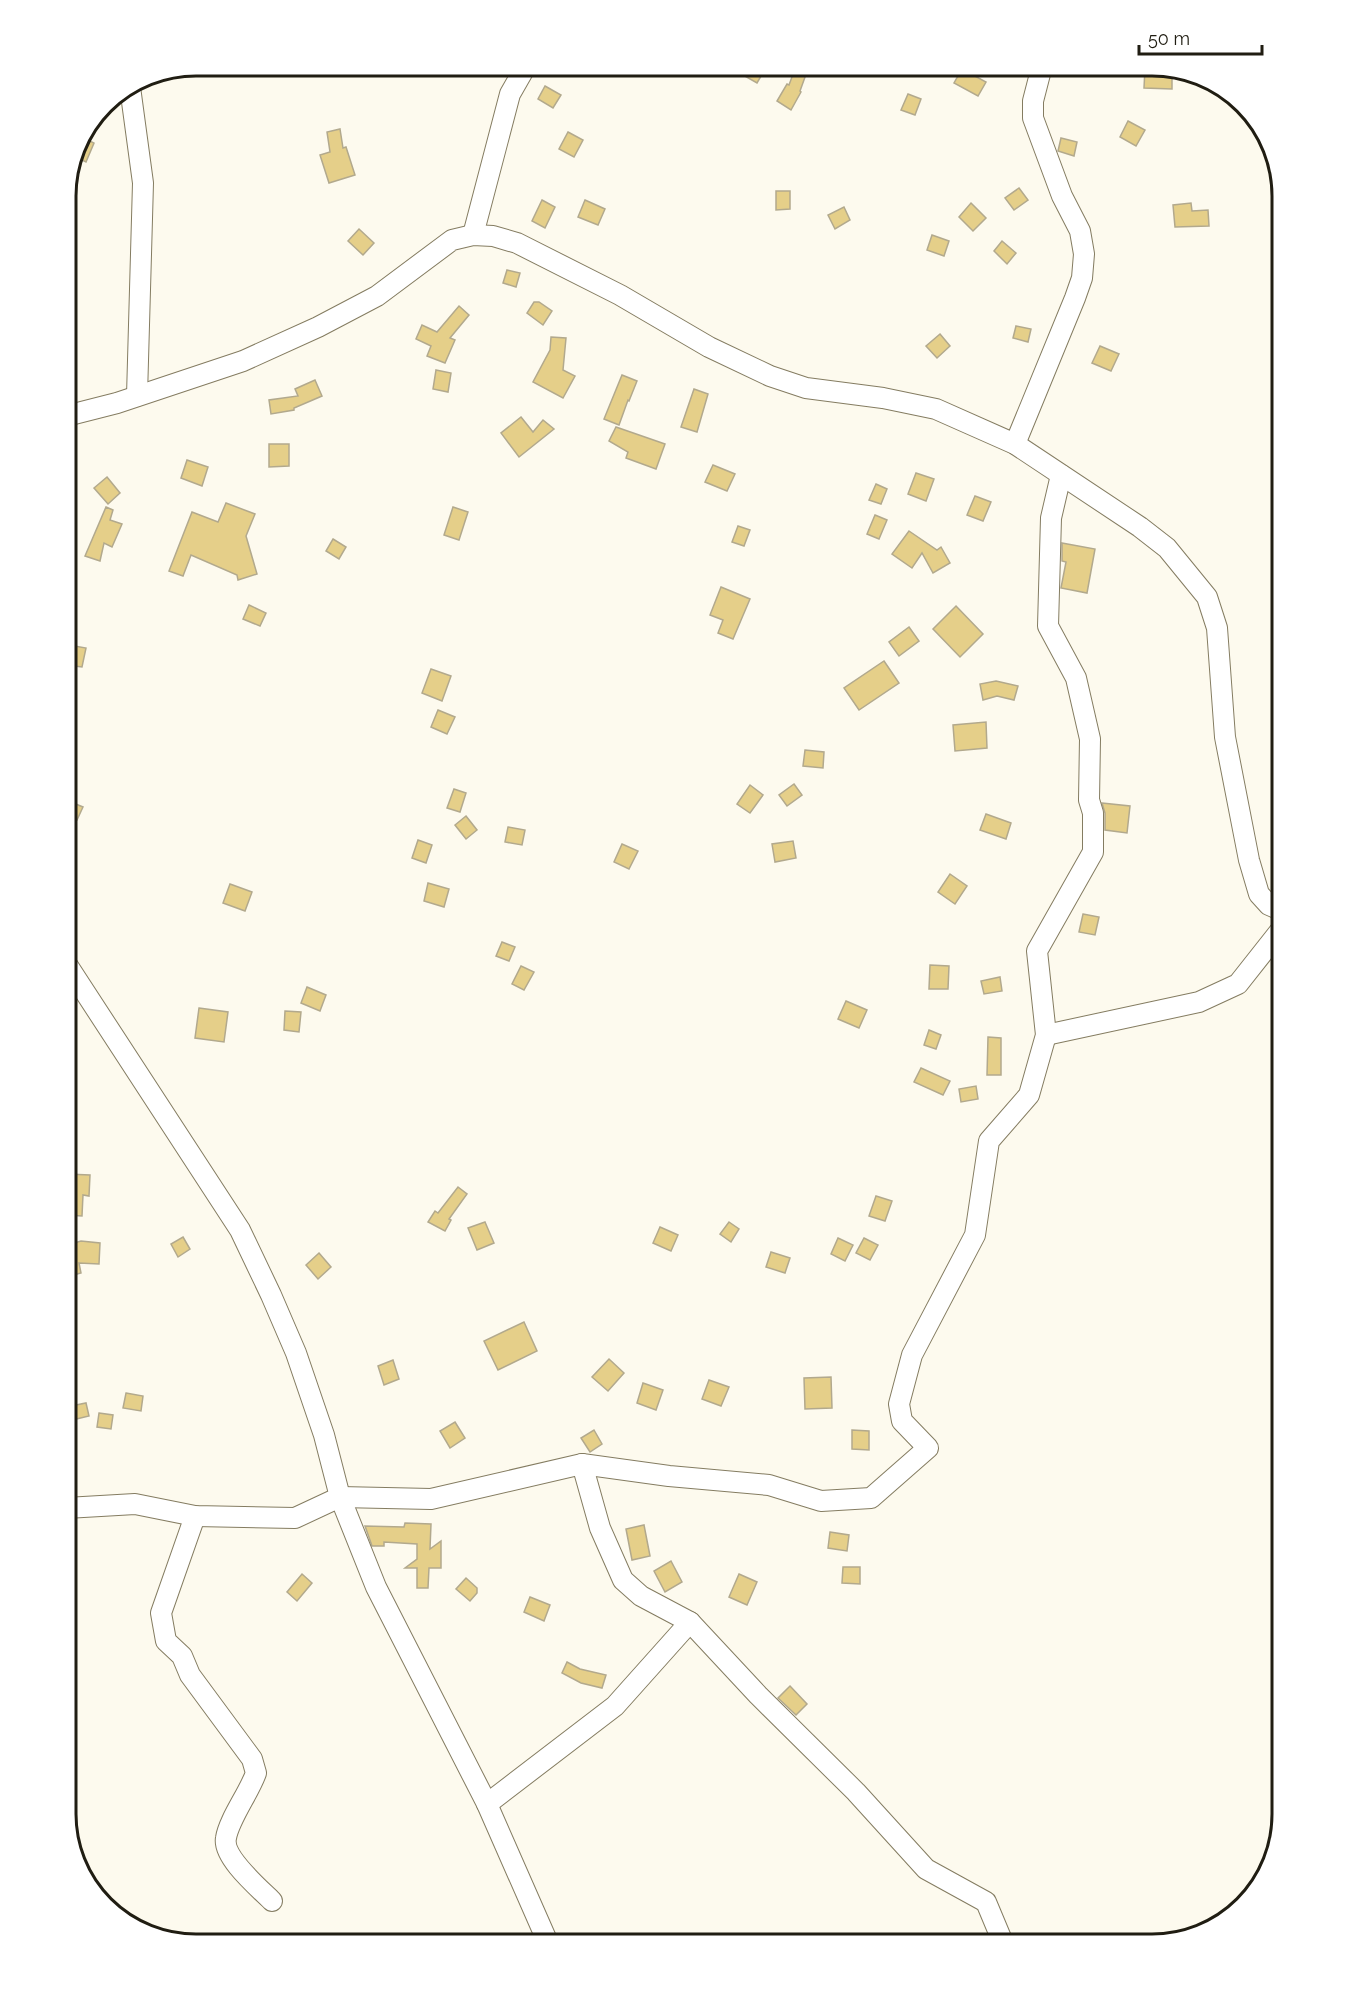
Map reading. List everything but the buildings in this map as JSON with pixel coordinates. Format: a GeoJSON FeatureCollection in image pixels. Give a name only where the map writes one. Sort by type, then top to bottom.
{"type":"FeatureCollection","features":[{"type":"Feature","properties":{"kind":"street"},"geometry":{"type":"LineString","coordinates":[[473,235],[510,94],[520,77]]}},
{"type":"Feature","properties":{"kind":"street"},"geometry":{"type":"LineString","coordinates":[[1015,444],[1075,298],[1082,278],[1084,254],[1080,231],[1062,196],[1034,118],[1033,101],[1039,77]]}},
{"type":"Feature","properties":{"kind":"street"},"geometry":{"type":"LineString","coordinates":[[131,96],[143,183],[137,396]]}},
{"type":"Feature","properties":{"kind":"street"},"geometry":{"type":"LineString","coordinates":[[77,413],[243,361],[318,327],[377,296],[452,240],[473,235],[494,236],[517,243],[620,295],[709,347],[770,376],[807,388],[883,398],[936,409],[1015,444],[1140,527],[1167,548],[1189,572],[1207,597],[1217,628],[1225,737],[1249,860],[1259,894],[1272,906]]}},
{"type":"Feature","properties":{"kind":"street"},"geometry":{"type":"LineString","coordinates":[[76,1507],[135,1504],[195,1516],[295,1518],[340,1497],[431,1499],[582,1464],[669,1476],[768,1485],[821,1501],[871,1498],[928,1448],[902,1421],[899,1404],[912,1355],[975,1235],[989,1141],[1029,1095],[1046,1035],[1037,951],[1094,852],[1093,813],[1089,800],[1090,739],[1076,678],[1048,626],[1051,518],[1061,475]]}},
{"type":"Feature","properties":{"kind":"street"},"geometry":{"type":"LineString","coordinates":[[1046,1035],[1199,1002],[1238,984],[1245,972],[1272,940]]}},
{"type":"Feature","properties":{"kind":"street"},"geometry":{"type":"LineString","coordinates":[[77,979],[240,1230],[296,1353],[324,1435],[340,1497],[376,1587],[487,1804],[544,1934]]}},
{"type":"Feature","properties":{"kind":"street"},"geometry":{"type":"LineString","coordinates":[[582,1464],[600,1528],[623,1580],[641,1596],[690,1622],[758,1695],[856,1792],[926,1869],[986,1902],[999,1934]]}},
{"type":"Feature","properties":{"kind":"street"},"geometry":{"type":"LineString","coordinates":[[195,1516],[161,1613],[166,1641],[182,1656],[190,1675],[252,1759],[256,1773],[225,1839],[227,1849],[234,1861],[272,1901]]}},
{"type":"Feature","properties":{"kind":"street"},"geometry":{"type":"LineString","coordinates":[[487,1804],[615,1706],[690,1622]]}}]}
